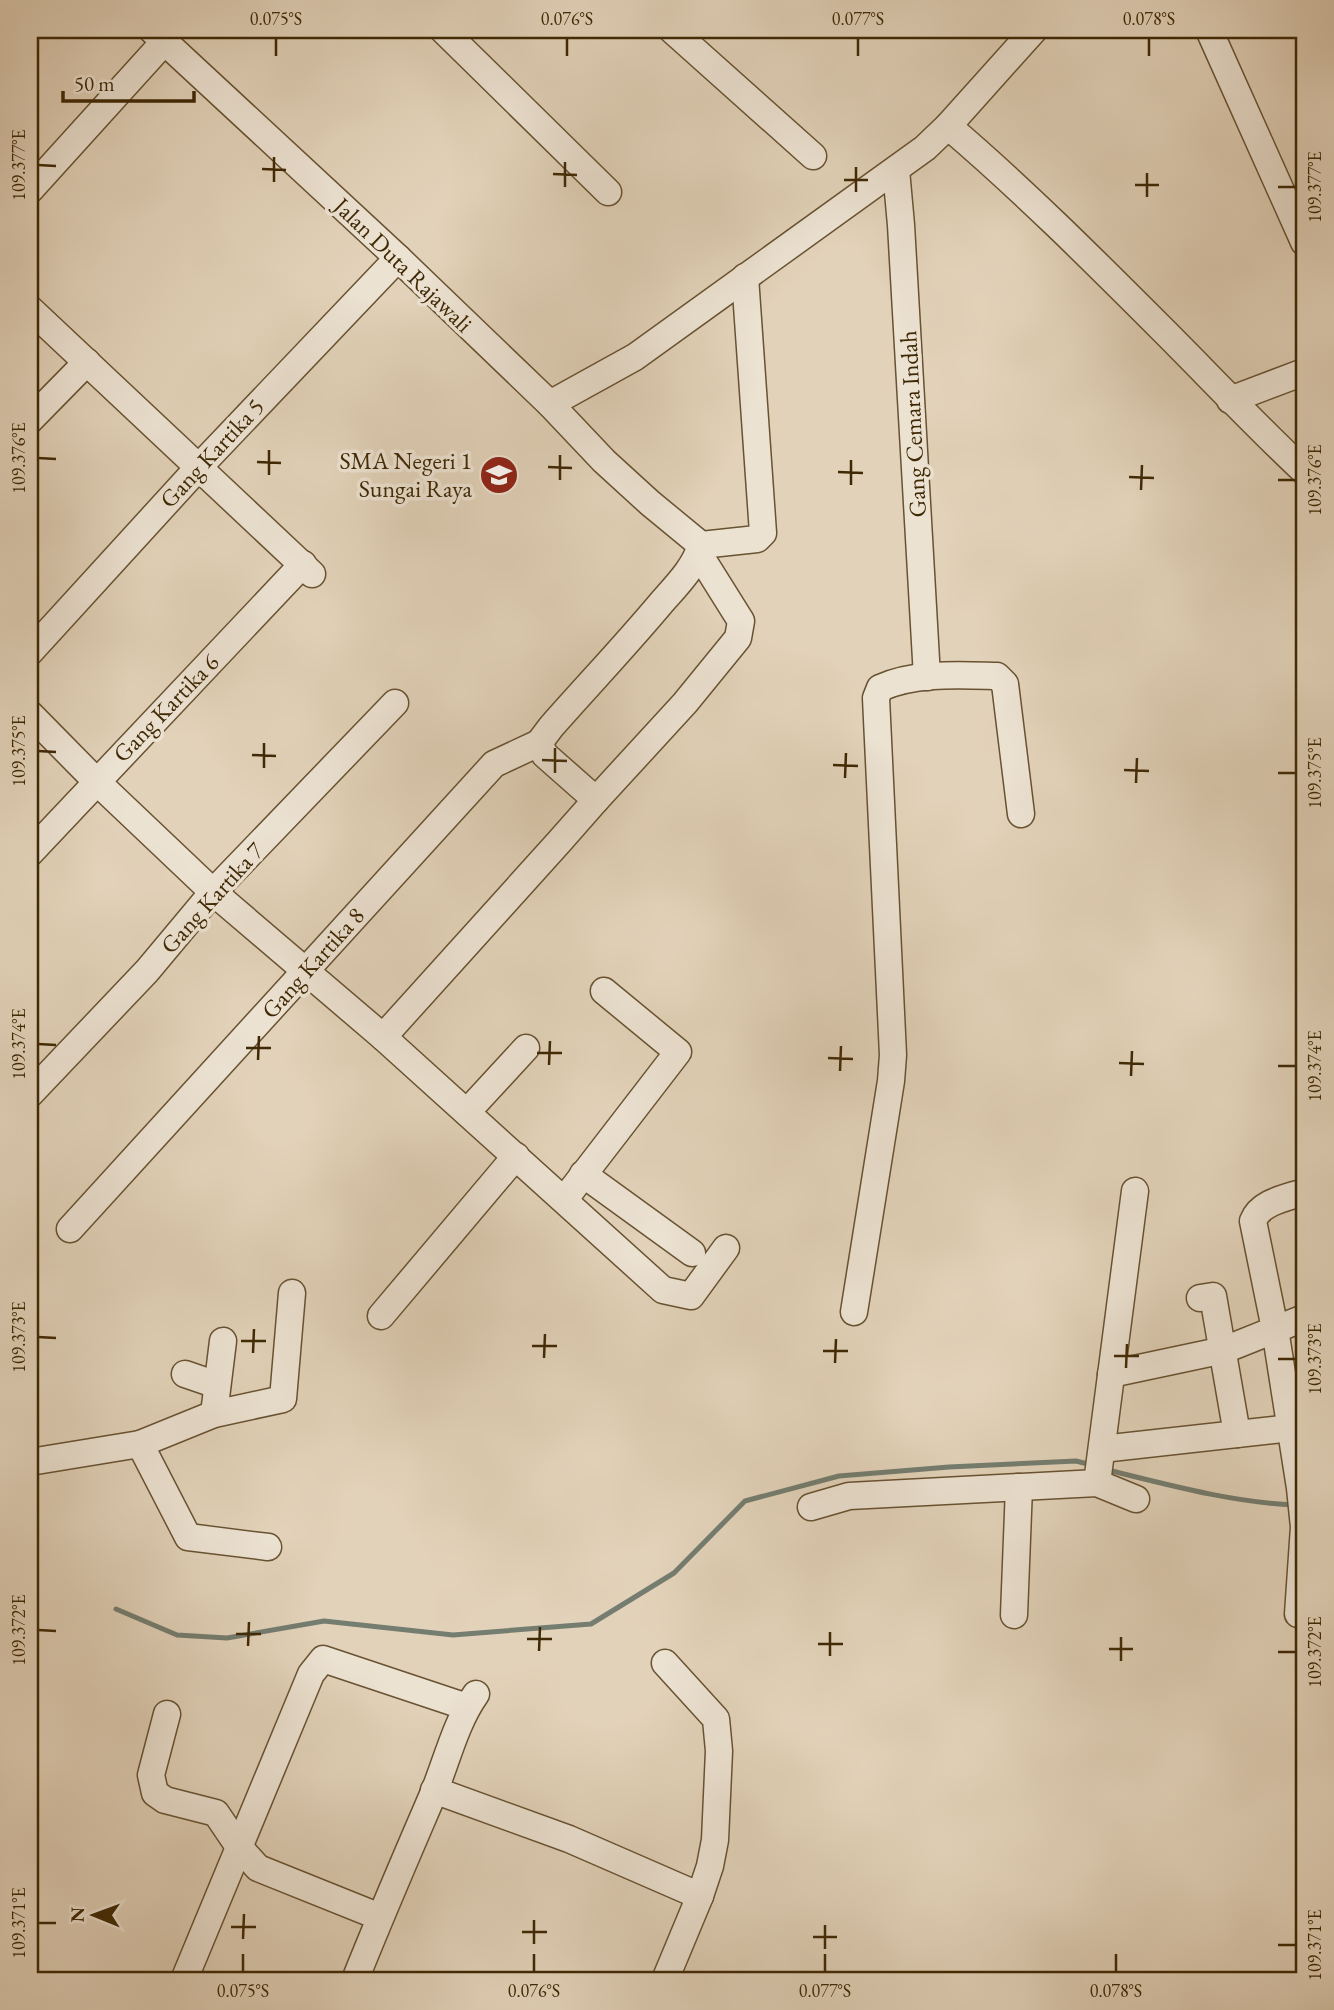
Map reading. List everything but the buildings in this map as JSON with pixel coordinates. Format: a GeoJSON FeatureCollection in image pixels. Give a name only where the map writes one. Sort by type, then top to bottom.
{"type":"FeatureCollection","features":[{"type":"Feature","properties":{"kind":"street"},"geometry":{"type":"LineString","coordinates":[[443,30],[608,192]]}},
{"type":"Feature","properties":{"kind":"street"},"geometry":{"type":"LineString","coordinates":[[672,30],[813,156]]}},
{"type":"Feature","properties":{"kind":"street"},"geometry":{"type":"LineString","coordinates":[[550,404],[635,357],[925,148],[1034,30]]}},
{"type":"Feature","properties":{"kind":"street"},"geometry":{"type":"LineString","coordinates":[[1209,30],[1304,242]]}},
{"type":"Feature","properties":{"kind":"street"},"geometry":{"type":"LineString","coordinates":[[30,190],[159,36]]}},
{"type":"Feature","properties":{"kind":"street","name":"Jalan Duta Rajawali"},"geometry":{"type":"LineString","coordinates":[[159,36],[398,258],[550,404],[604,461],[700,549],[741,621],[738,638],[685,704],[383,1037]]}},
{"type":"Feature","properties":{"kind":"street"},"geometry":{"type":"LineString","coordinates":[[948,126],[1091,259],[1304,471]]}},
{"type":"Feature","properties":{"kind":"street","name":"Gang Cemara Indah"},"geometry":{"type":"LineString","coordinates":[[896,170],[928,677]]}},
{"type":"Feature","properties":{"kind":"street","name":"Gang Kartika 5"},"geometry":{"type":"LineString","coordinates":[[30,652],[198,468],[398,258]]}},
{"type":"Feature","properties":{"kind":"street"},"geometry":{"type":"LineString","coordinates":[[700,549],[757,539],[763,533],[745,277]]}},
{"type":"Feature","properties":{"kind":"street"},"geometry":{"type":"LineString","coordinates":[[30,309],[198,468]]}},
{"type":"Feature","properties":{"kind":"street"},"geometry":{"type":"LineString","coordinates":[[30,420],[87,362]]}},
{"type":"Feature","properties":{"kind":"street"},"geometry":{"type":"LineString","coordinates":[[1230,400],[1304,372]]}},
{"type":"Feature","properties":{"kind":"street","name":"Gang Kartika 6"},"geometry":{"type":"LineString","coordinates":[[30,853],[96,781],[307,569],[198,468]]}},
{"type":"Feature","properties":{"kind":"street","name":"Gang Kartika 8"},"geometry":{"type":"LineString","coordinates":[[71,1229],[494,764],[539,743],[544,734],[667,596],[694,563],[700,549]]}},
{"type":"Feature","properties":{"kind":"street"},"geometry":{"type":"LineString","coordinates":[[854,1312],[893,1055],[876,698],[880,688],[892,682],[928,677],[1002,678],[1005,684],[1021,814]]}},
{"type":"Feature","properties":{"kind":"street","name":"Gang Kartika 7"},"geometry":{"type":"LineString","coordinates":[[30,1094],[147,971],[213,892],[395,703]]}},
{"type":"Feature","properties":{"kind":"street"},"geometry":{"type":"LineString","coordinates":[[30,714],[213,892],[383,1037],[663,1290],[691,1296],[726,1248]]}},
{"type":"Feature","properties":{"kind":"street"},"geometry":{"type":"LineString","coordinates":[[539,743],[545,755],[596,800]]}},
{"type":"Feature","properties":{"kind":"street"},"geometry":{"type":"LineString","coordinates":[[564,1200],[678,1052],[604,991]]}},
{"type":"Feature","properties":{"kind":"street"},"geometry":{"type":"LineString","coordinates":[[467,1112],[526,1048]]}},
{"type":"Feature","properties":{"kind":"street"},"geometry":{"type":"LineString","coordinates":[[382,1316],[516,1156]]}},
{"type":"Feature","properties":{"kind":"street"},"geometry":{"type":"LineString","coordinates":[[583,1174],[692,1253]]}},
{"type":"Feature","properties":{"kind":"street"},"geometry":{"type":"LineString","coordinates":[[1099,1467],[1135,1191]]}},
{"type":"Feature","properties":{"kind":"street"},"geometry":{"type":"LineString","coordinates":[[1298,1614],[1304,1527],[1292,1428],[1253,1221],[1256,1213],[1268,1205],[1304,1192]]}},
{"type":"Feature","properties":{"kind":"street"},"geometry":{"type":"LineString","coordinates":[[30,1462],[140,1444],[214,1414],[283,1399],[292,1293]]}},
{"type":"Feature","properties":{"kind":"street"},"geometry":{"type":"LineString","coordinates":[[1200,1298],[1213,1296],[1237,1434]]}},
{"type":"Feature","properties":{"kind":"street"},"geometry":{"type":"LineString","coordinates":[[1111,1374],[1224,1350],[1304,1318]]}},
{"type":"Feature","properties":{"kind":"street"},"geometry":{"type":"LineString","coordinates":[[214,1414],[223,1341]]}},
{"type":"Feature","properties":{"kind":"street"},"geometry":{"type":"LineString","coordinates":[[185,1374],[217,1385]]}},
{"type":"Feature","properties":{"kind":"street"},"geometry":{"type":"LineString","coordinates":[[811,1507],[849,1496],[1019,1487],[1237,1434],[1292,1428]]}},
{"type":"Feature","properties":{"kind":"street"},"geometry":{"type":"LineString","coordinates":[[140,1444],[188,1537],[268,1547]]}},
{"type":"Feature","properties":{"kind":"street"},"geometry":{"type":"LineString","coordinates":[[1099,1467],[1136,1499]]}},
{"type":"Feature","properties":{"kind":"street"},"geometry":{"type":"LineString","coordinates":[[1014,1615],[1019,1487]]}},
{"type":"Feature","properties":{"kind":"street"},"geometry":{"type":"LineString","coordinates":[[184,1980],[311,1674],[323,1659],[472,1700],[355,1980]]}},
{"type":"Feature","properties":{"kind":"street"},"geometry":{"type":"LineString","coordinates":[[665,1663],[716,1719],[719,1751],[715,1840],[710,1866],[665,1980]]}},
{"type":"Feature","properties":{"kind":"street"},"geometry":{"type":"LineString","coordinates":[[167,1714],[151,1775],[155,1793],[165,1800],[216,1813],[239,1847],[258,1868],[380,1917]]}},
{"type":"Feature","properties":{"kind":"street"},"geometry":{"type":"LineString","coordinates":[[434,1790],[569,1839],[700,1896]]}},
{"type":"Feature","properties":{"kind":"waterway"},"geometry":{"type":"LineString","coordinates":[[116,1609],[177,1635],[227,1638],[324,1621],[453,1635],[591,1624],[674,1573],[745,1501],[839,1476],[1076,1461],[1092,1465]]}},
{"type":"Feature","properties":{"kind":"waterway"},"geometry":{"type":"LineString","coordinates":[[1108,1470],[1224,1497],[1294,1505]]}},
{"type":"Feature","properties":{"kind":"place","name":"SMA Negeri 1 Sungai Raya"},"geometry":{"type":"Point","coordinates":[499,475]}}]}
